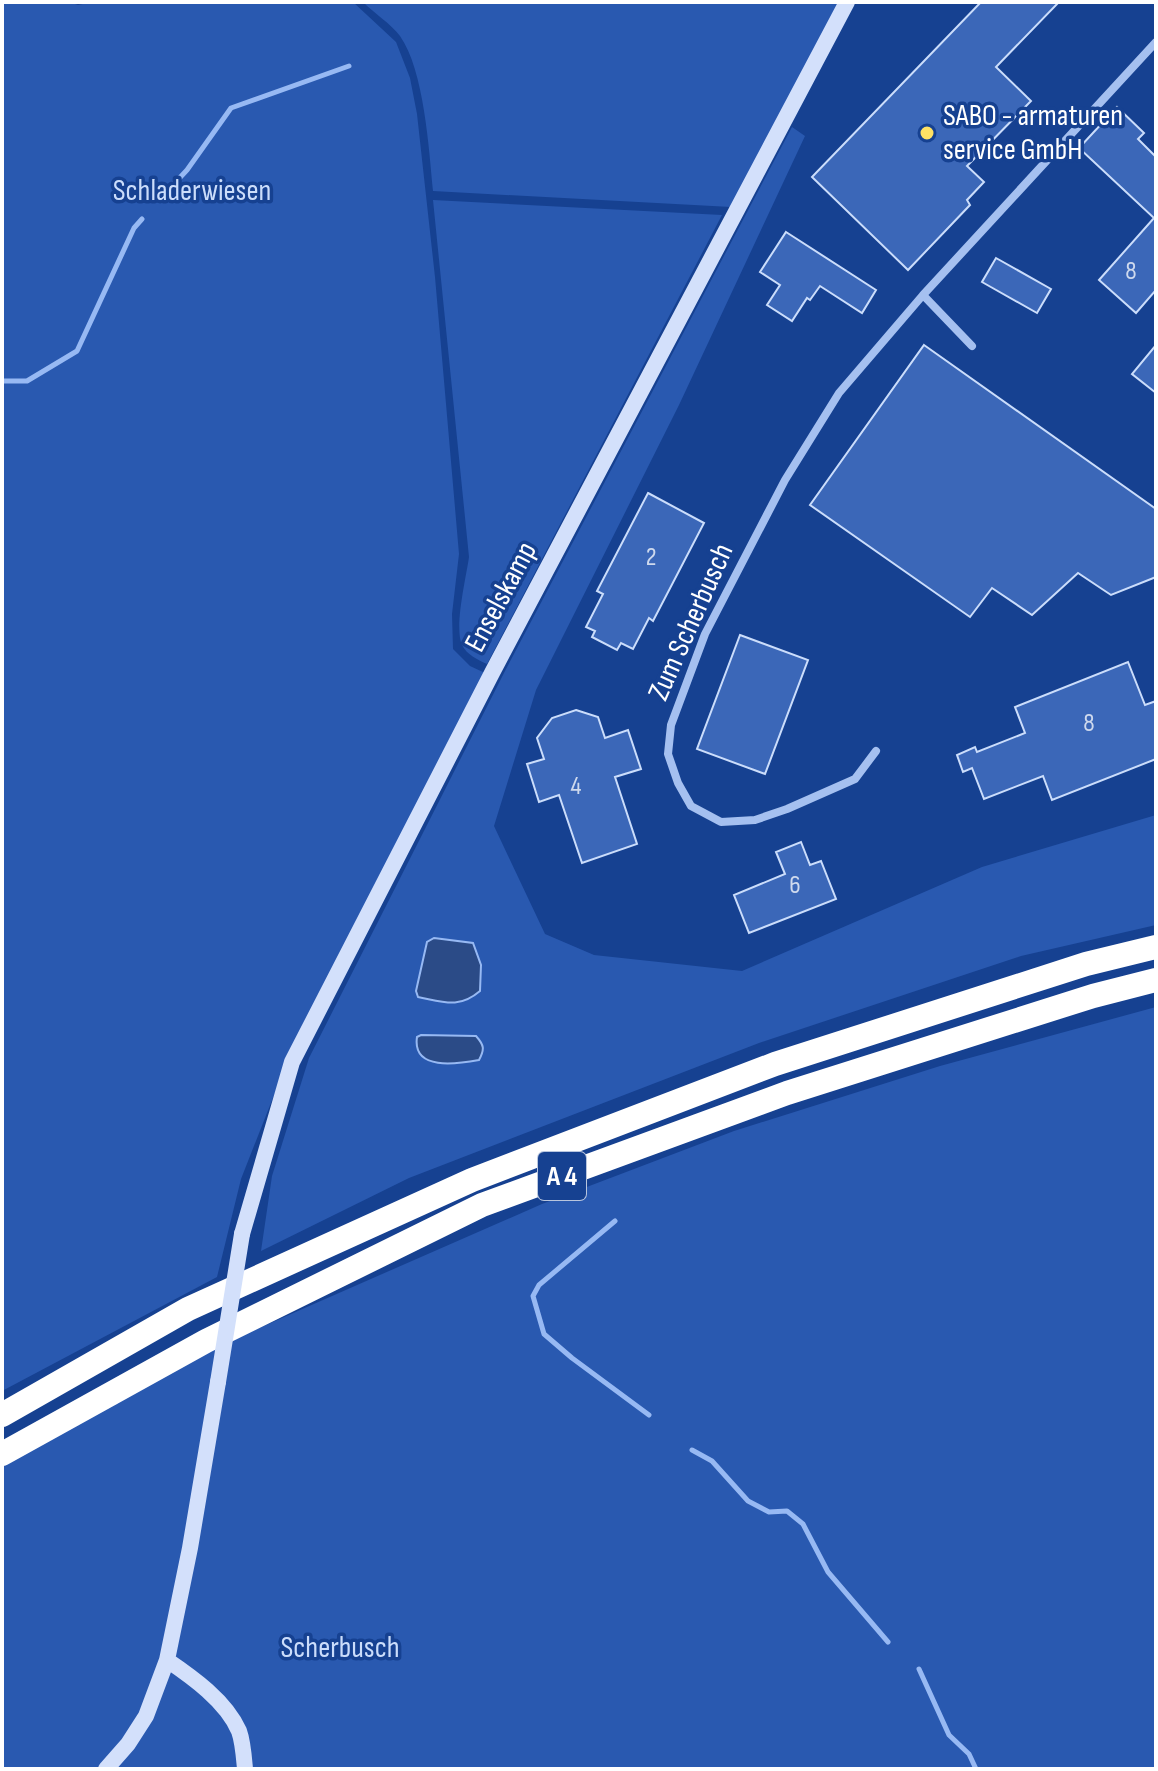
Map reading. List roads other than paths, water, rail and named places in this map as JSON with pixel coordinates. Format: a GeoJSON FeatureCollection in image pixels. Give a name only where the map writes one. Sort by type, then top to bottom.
{"type":"FeatureCollection","features":[{"type":"Feature","properties":{"kind":"highway","name":"A 4"},"geometry":{"type":"LineString","coordinates":[[2,1415],[188,1309],[472,1180],[775,1064],[1086,964],[1156,947]]}},
{"type":"Feature","properties":{"kind":"highway","name":"A 4"},"geometry":{"type":"LineString","coordinates":[[2,1454],[206,1341],[482,1205],[787,1093],[1093,996],[1156,980]]}},
{"type":"Feature","properties":{"kind":"main road","name":"Enselskamp"},"geometry":{"type":"LineString","coordinates":[[106,1769],[128,1744],[146,1716],[167,1660],[190,1548],[242,1234],[292,1062],[493,671],[847,2]]}},
{"type":"Feature","properties":{"kind":"main road"},"geometry":{"type":"LineString","coordinates":[[167,1660],[187,1673],[222,1706],[239,1731],[245,1769]]}},
{"type":"Feature","properties":{"kind":"street","name":"Zum Scherbusch"},"geometry":{"type":"LineString","coordinates":[[876,751],[855,779],[755,820],[721,822],[691,806],[678,783],[668,754],[671,725],[705,634],[785,480],[839,393],[923,295],[1156,42]]}},
{"type":"Feature","properties":{"kind":"street"},"geometry":{"type":"LineString","coordinates":[[923,295],[972,346]]}},
{"type":"Feature","properties":{"kind":"waterway"},"geometry":{"type":"LineString","coordinates":[[159,200],[187,170],[231,108],[349,66]]}},
{"type":"Feature","properties":{"kind":"waterway"},"geometry":{"type":"LineString","coordinates":[[2,381],[27,381],[77,351],[134,228],[142,219]]}},
{"type":"Feature","properties":{"kind":"waterway"},"geometry":{"type":"LineString","coordinates":[[615,1221],[539,1285],[533,1296],[544,1334],[649,1415]]}},
{"type":"Feature","properties":{"kind":"waterway"},"geometry":{"type":"LineString","coordinates":[[692,1450],[712,1461],[748,1501],[769,1512],[787,1511],[803,1524],[828,1572],[888,1642]]}},
{"type":"Feature","properties":{"kind":"waterway"},"geometry":{"type":"LineString","coordinates":[[919,1669],[949,1735],[969,1754],[976,1769]]}},
{"type":"Feature","properties":{"kind":"place","name":"SABO - armaturen service GmbH"},"geometry":{"type":"Point","coordinates":[927,133]}},
{"type":"Feature","properties":{"kind":"park label","name":"Schladerwiesen"},"geometry":{"type":"Point","coordinates":[192,191]}},
{"type":"Feature","properties":{"kind":"park label","name":"Scherbusch"},"geometry":{"type":"Point","coordinates":[340,1648]}}]}
